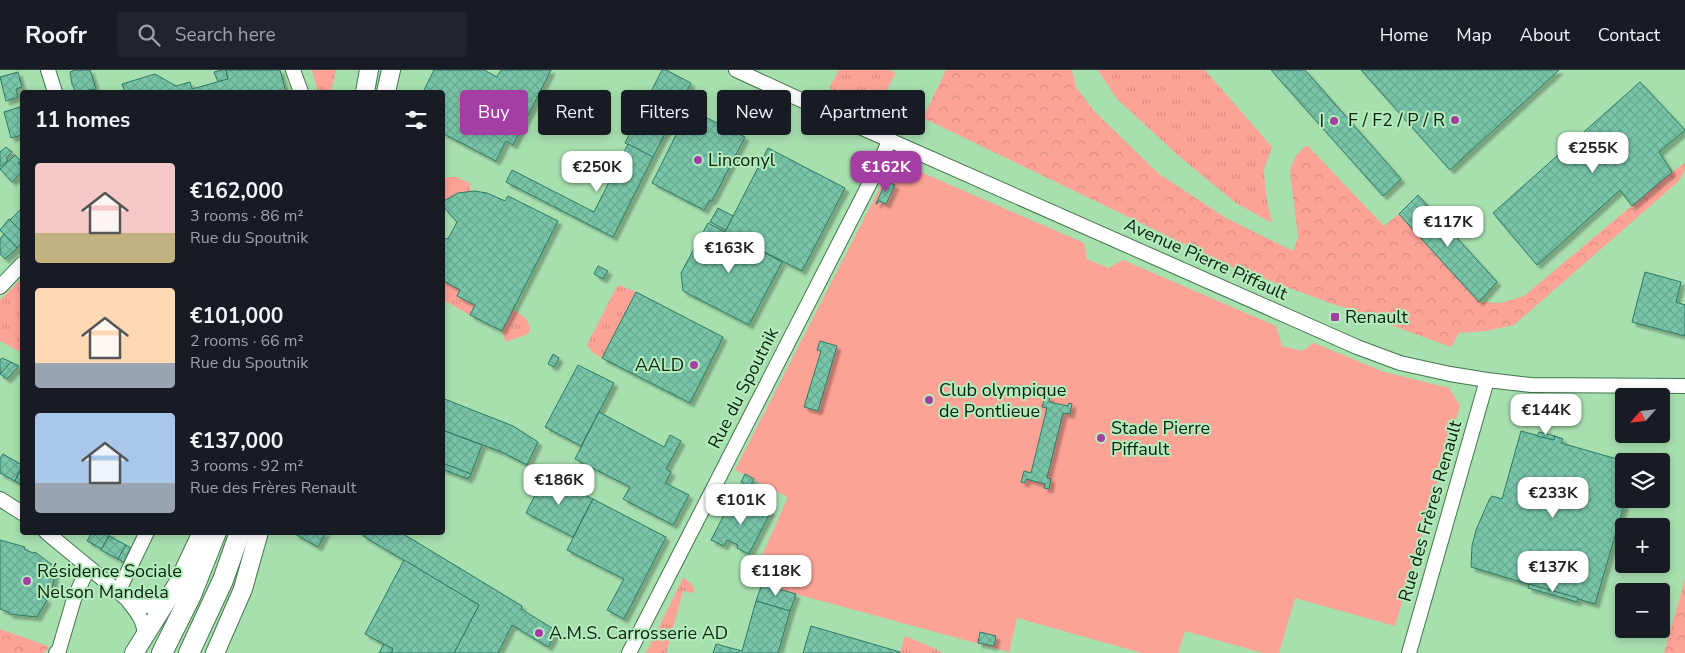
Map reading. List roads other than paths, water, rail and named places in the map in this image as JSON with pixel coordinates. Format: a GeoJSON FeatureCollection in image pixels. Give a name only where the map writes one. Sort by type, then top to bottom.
{"type":"FeatureCollection","features":[{"type":"Feature","properties":{"kind":"highway"},"geometry":{"type":"LineString","coordinates":[[162,653],[191,595],[211,535]]}},
{"type":"Feature","properties":{"kind":"highway"},"geometry":{"type":"LineString","coordinates":[[189,653],[210,609],[239,535]]}},
{"type":"Feature","properties":{"kind":"main road"},"geometry":{"type":"LineString","coordinates":[[364,90],[369,70]]}},
{"type":"Feature","properties":{"kind":"main road"},"geometry":{"type":"LineString","coordinates":[[386,90],[391,70]]}},
{"type":"Feature","properties":{"kind":"main road"},"geometry":{"type":"LineString","coordinates":[[134,653],[210,535]]}},
{"type":"Feature","properties":{"kind":"main road"},"geometry":{"type":"LineString","coordinates":[[215,653],[243,589],[259,535]]}},
{"type":"Feature","properties":{"kind":"street"},"geometry":{"type":"LineString","coordinates":[[48,70],[54,90]]}},
{"type":"Feature","properties":{"kind":"street"},"geometry":{"type":"LineString","coordinates":[[293,70],[299,90]]}},
{"type":"Feature","properties":{"kind":"street","name":"Avenue Pierre Piffault"},"geometry":{"type":"LineString","coordinates":[[736,70],[1357,347],[1400,363],[1450,374],[1531,385],[1685,386]]}},
{"type":"Feature","properties":{"kind":"street","name":"Rue du Spoutnik"},"geometry":{"type":"LineString","coordinates":[[629,653],[878,166],[890,139]]}},
{"type":"Feature","properties":{"kind":"street"},"geometry":{"type":"LineString","coordinates":[[0,287],[20,266]]}},
{"type":"Feature","properties":{"kind":"street","name":"Rue des Frères Renault"},"geometry":{"type":"LineString","coordinates":[[1409,653],[1487,380]]}},
{"type":"Feature","properties":{"kind":"street"},"geometry":{"type":"LineString","coordinates":[[0,499],[20,512]]}},
{"type":"Feature","properties":{"kind":"street"},"geometry":{"type":"LineString","coordinates":[[50,535],[122,596],[141,606],[152,607],[164,602],[168,598]]}},
{"type":"Feature","properties":{"kind":"street"},"geometry":{"type":"LineString","coordinates":[[122,596],[146,535]]}},
{"type":"Feature","properties":{"kind":"street"},"geometry":{"type":"LineString","coordinates":[[56,653],[74,599],[88,568]]}},
{"type":"Feature","properties":{"kind":"street"},"geometry":{"type":"LineString","coordinates":[[122,596],[142,621],[144,636]]}},
{"type":"Feature","properties":{"kind":"place","name":"F / F2 / P / R"},"geometry":{"type":"Point","coordinates":[1455,120]}},
{"type":"Feature","properties":{"kind":"place","name":"I"},"geometry":{"type":"Point","coordinates":[1334,121]}},
{"type":"Feature","properties":{"kind":"place","name":"Linconyl"},"geometry":{"type":"Point","coordinates":[698,160]}},
{"type":"Feature","properties":{"kind":"place","name":"Renault"},"geometry":{"type":"Point","coordinates":[1335,317]}},
{"type":"Feature","properties":{"kind":"place","name":"AALD"},"geometry":{"type":"Point","coordinates":[694,365]}},
{"type":"Feature","properties":{"kind":"place","name":"Club olympique de Pontlieue"},"geometry":{"type":"Point","coordinates":[929,400]}},
{"type":"Feature","properties":{"kind":"place","name":"Stade Pierre Piffault"},"geometry":{"type":"Point","coordinates":[1101,438]}},
{"type":"Feature","properties":{"kind":"place","name":"Résidence Sociale Nelson Mandela"},"geometry":{"type":"Point","coordinates":[27,581]}},
{"type":"Feature","properties":{"kind":"place","name":"A.M.S. Carrosserie AD"},"geometry":{"type":"Point","coordinates":[539,633]}}]}
